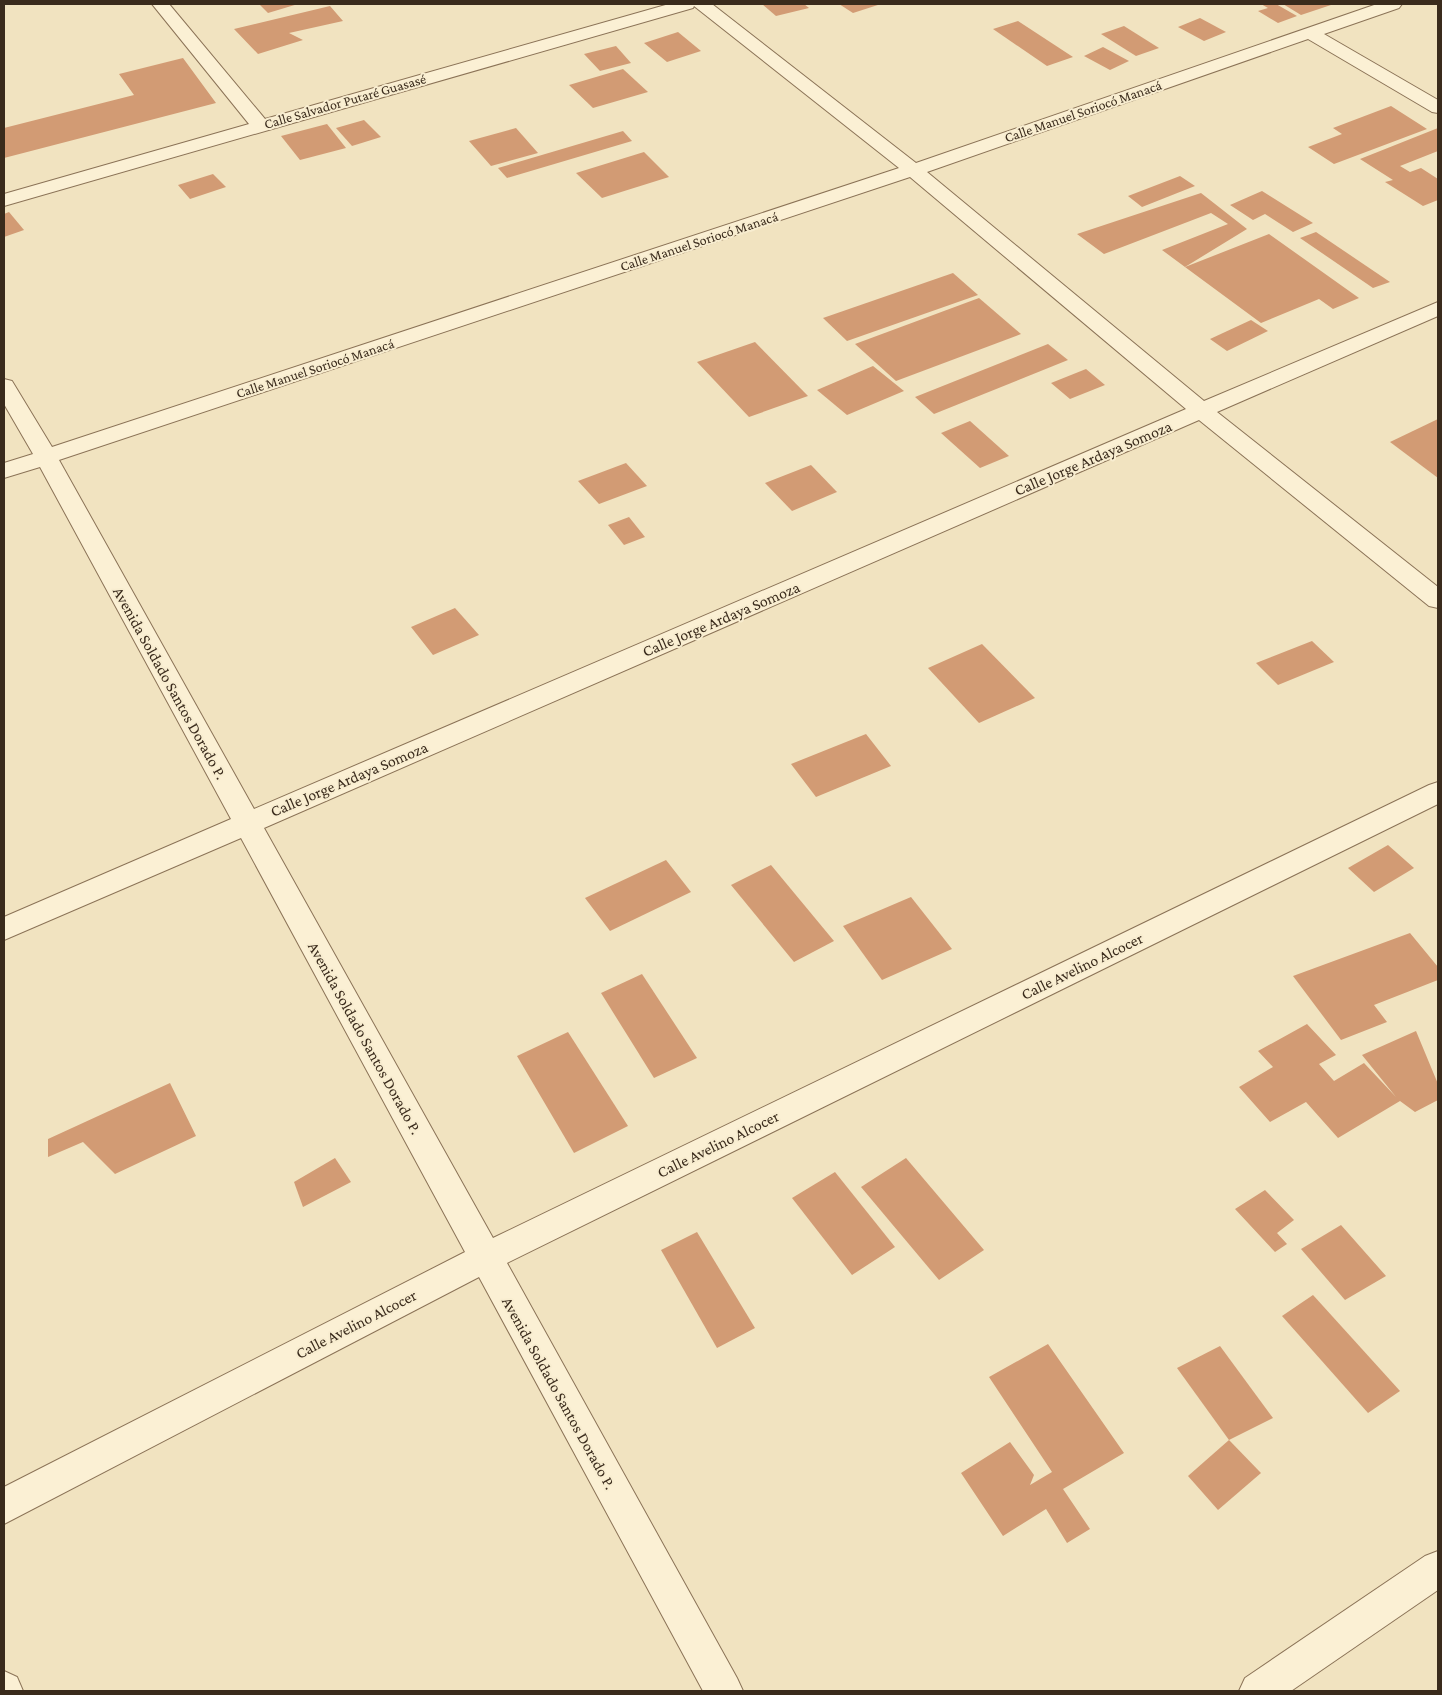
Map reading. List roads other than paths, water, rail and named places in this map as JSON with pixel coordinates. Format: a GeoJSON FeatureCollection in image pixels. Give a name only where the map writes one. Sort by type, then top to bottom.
{"type":"FeatureCollection","features":[{"type":"Feature","properties":{"kind":"street"},"geometry":{"type":"LineString","coordinates":[[160,4],[261,126]]}},
{"type":"Feature","properties":{"kind":"street","name":"Calle Salvador Putaré Guasasé"},"geometry":{"type":"LineString","coordinates":[[4,200],[687,4]]}},
{"type":"Feature","properties":{"kind":"street"},"geometry":{"type":"LineString","coordinates":[[702,4],[914,170],[1202,411],[1438,600]]}},
{"type":"Feature","properties":{"kind":"street","name":"Calle Manuel Soriocó Manacá"},"geometry":{"type":"LineString","coordinates":[[4,471],[914,170],[1393,4]]}},
{"type":"Feature","properties":{"kind":"street"},"geometry":{"type":"LineString","coordinates":[[1310,33],[1438,108]]}},
{"type":"Feature","properties":{"kind":"street","name":"Calle Jorge Ardaya Somoza"},"geometry":{"type":"LineString","coordinates":[[4,929],[1438,308]]}},
{"type":"Feature","properties":{"kind":"street","name":"Avenida Soldado Santos Dorado P."},"geometry":{"type":"LineString","coordinates":[[4,386],[46,457],[724,1691]]}},
{"type":"Feature","properties":{"kind":"street","name":"Calle Avelino Alcocer"},"geometry":{"type":"LineString","coordinates":[[4,1506],[485,1258],[1438,792]]}},
{"type":"Feature","properties":{"kind":"street"},"geometry":{"type":"LineString","coordinates":[[1258,1691],[1438,1569]]}}]}
